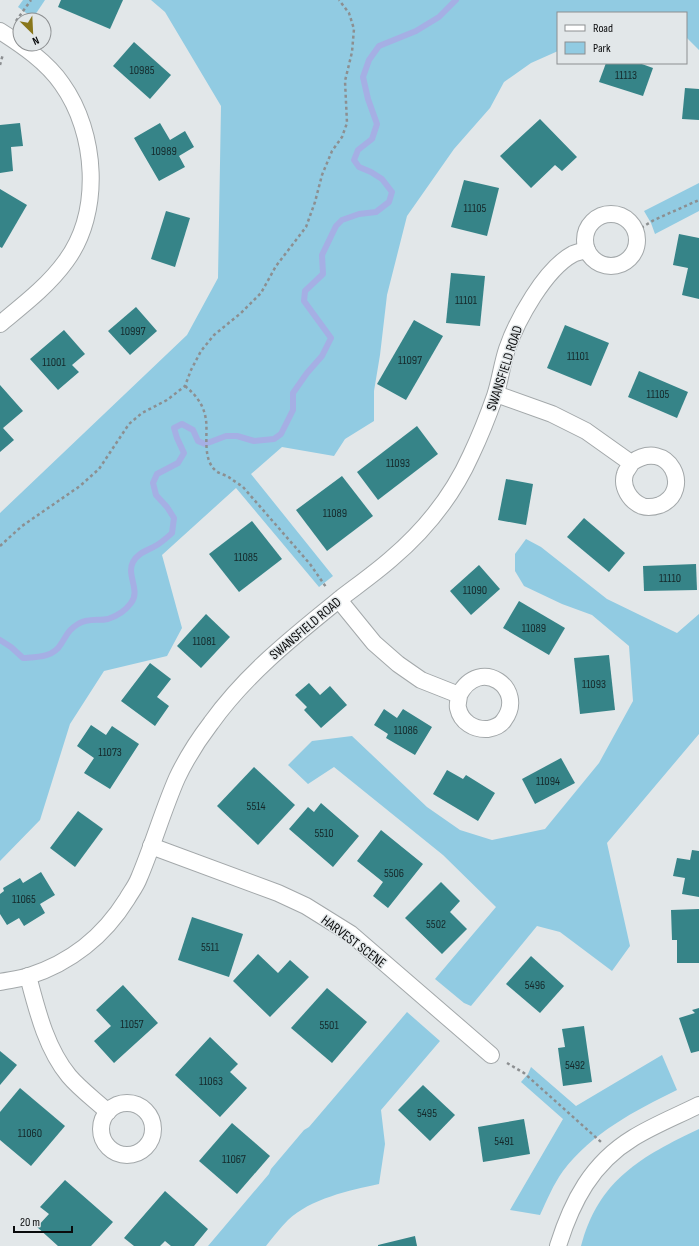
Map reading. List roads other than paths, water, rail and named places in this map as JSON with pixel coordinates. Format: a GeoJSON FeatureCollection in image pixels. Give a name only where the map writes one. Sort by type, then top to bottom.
{"type":"FeatureCollection","features":[{"type":"Feature","properties":{"kind":"street"},"geometry":{"type":"LineString","coordinates":[[0,31],[42,62],[62,84],[75,106],[84,129],[90,154],[92,179],[88,209],[79,238],[66,261],[38,292],[0,324]]}},
{"type":"Feature","properties":{"kind":"street"},"geometry":{"type":"LineString","coordinates":[[612,214],[622,217],[630,222],[636,231],[637,241],[635,251],[629,259],[621,264],[611,266],[601,264],[593,258],[587,250],[586,239],[588,230],[594,222],[602,216],[612,214]]}},
{"type":"Feature","properties":{"kind":"street","name":"SWANSFIELD ROAD"},"geometry":{"type":"LineString","coordinates":[[0,982],[28,976],[60,963],[84,948],[105,930],[122,907],[138,880],[178,776],[211,722],[259,668],[339,600],[392,558],[422,530],[439,509],[458,482],[471,457],[496,394],[507,350],[517,324],[529,302],[545,280],[560,264],[574,254],[587,250]]}},
{"type":"Feature","properties":{"kind":"street"},"geometry":{"type":"LineString","coordinates":[[496,394],[552,414],[586,431],[632,463]]}},
{"type":"Feature","properties":{"kind":"street"},"geometry":{"type":"LineString","coordinates":[[339,600],[374,643],[398,664],[421,680],[459,695]]}},
{"type":"Feature","properties":{"kind":"street","name":"HARVEST SCENE"},"geometry":{"type":"LineString","coordinates":[[151,846],[278,893],[306,906],[326,918],[351,934],[491,1055]]}},
{"type":"Feature","properties":{"kind":"street"},"geometry":{"type":"LineString","coordinates":[[28,976],[39,1018],[59,1060],[69,1076],[108,1112]]}},
{"type":"Feature","properties":{"kind":"street"},"geometry":{"type":"LineString","coordinates":[[558,1246],[566,1221],[578,1197],[594,1172],[612,1154],[633,1138],[699,1105]]}},
{"type":"Feature","properties":{"kind":"waterway"},"geometry":{"type":"LineString","coordinates":[[0,640],[11,647],[23,658],[44,656],[58,649],[70,631],[78,624],[89,620],[108,619],[129,606],[135,593],[131,572],[133,562],[138,555],[157,545],[172,533],[174,518],[167,507],[156,495],[153,483],[157,474],[178,463],[184,453],[174,428],[182,424],[193,430],[198,441],[205,444],[226,436],[237,436],[254,441],[274,439],[281,434],[293,410],[293,393],[307,373],[322,356],[331,338],[304,301],[305,291],[323,274],[322,255],[336,226],[342,220],[359,214],[376,212],[389,202],[392,192],[382,179],[359,167],[354,160],[358,150],[372,139],[377,124],[368,99],[363,77],[369,60],[379,46],[416,31],[439,17],[456,0]]}}]}
